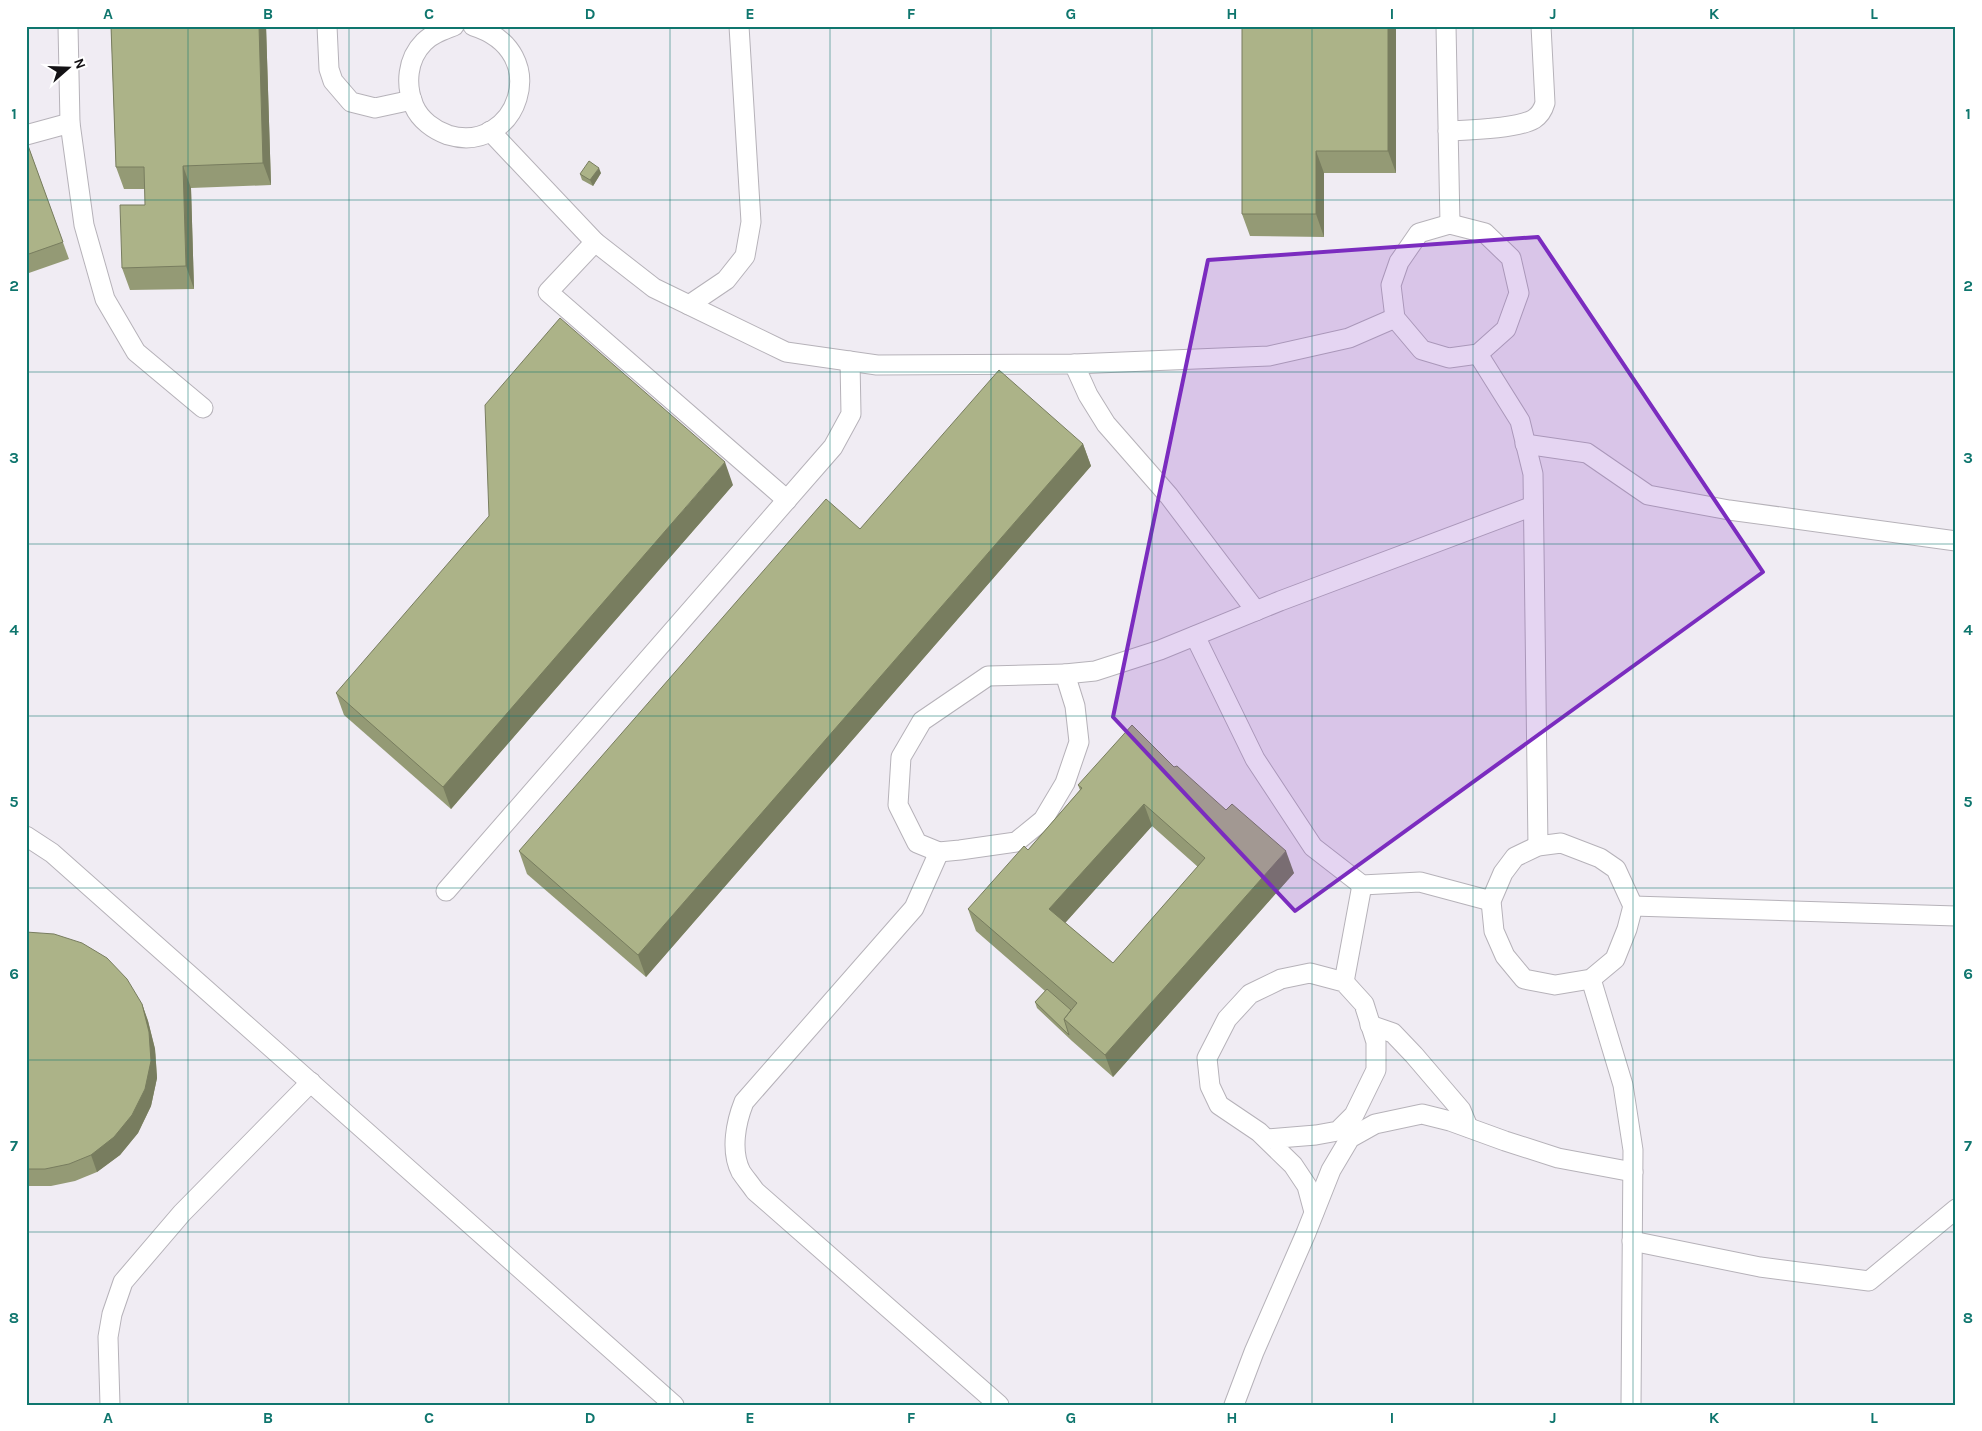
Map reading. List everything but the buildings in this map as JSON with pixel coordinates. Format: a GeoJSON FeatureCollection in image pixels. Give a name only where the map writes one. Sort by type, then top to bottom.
{"type":"FeatureCollection","features":[{"type":"Feature","properties":{"kind":"lane"},"geometry":{"type":"LineString","coordinates":[[68,26],[70,123],[84,225],[105,299],[136,352],[203,408]]}},
{"type":"Feature","properties":{"kind":"lane"},"geometry":{"type":"LineString","coordinates":[[328,26],[329,68],[333,81],[351,102],[375,108],[412,100]]}},
{"type":"Feature","properties":{"kind":"lane"},"geometry":{"type":"LineString","coordinates":[[443,28],[424,42],[414,57],[409,73],[409,91],[415,108],[425,122],[439,132],[456,137],[474,137],[490,132],[504,121],[514,106],[520,90],[519,72],[513,56],[503,41],[489,31],[473,26]]}},
{"type":"Feature","properties":{"kind":"lane"},"geometry":{"type":"LineString","coordinates":[[689,305],[726,280],[745,256],[750,222],[738,26]]}},
{"type":"Feature","properties":{"kind":"lane"},"geometry":{"type":"LineString","coordinates":[[1446,26],[1450,224]]}},
{"type":"Feature","properties":{"kind":"lane"},"geometry":{"type":"LineString","coordinates":[[1448,131],[1521,123],[1535,119],[1542,111],[1544,103],[1541,26]]}},
{"type":"Feature","properties":{"kind":"lane"},"geometry":{"type":"LineString","coordinates":[[26,135],[70,123]]}},
{"type":"Feature","properties":{"kind":"lane"},"geometry":{"type":"LineString","coordinates":[[490,132],[595,242],[654,288],[786,352],[878,364],[1074,364],[1269,356],[1349,338],[1395,318]]}},
{"type":"Feature","properties":{"kind":"lane"},"geometry":{"type":"LineString","coordinates":[[1450,224],[1485,233],[1512,258],[1519,293],[1506,329],[1478,354],[1449,358],[1422,350],[1395,318],[1391,285],[1399,262],[1420,232],[1450,224]]}},
{"type":"Feature","properties":{"kind":"lane"},"geometry":{"type":"LineString","coordinates":[[595,242],[548,292],[787,500]]}},
{"type":"Feature","properties":{"kind":"lane"},"geometry":{"type":"LineString","coordinates":[[1478,354],[1520,421],[1533,474],[1538,846]]}},
{"type":"Feature","properties":{"kind":"lane"},"geometry":{"type":"LineString","coordinates":[[446,891],[833,447],[851,414],[850,361]]}},
{"type":"Feature","properties":{"kind":"lane"},"geometry":{"type":"LineString","coordinates":[[1074,364],[1088,395],[1106,424],[1169,496],[1256,611]]}},
{"type":"Feature","properties":{"kind":"lane"},"geometry":{"type":"LineString","coordinates":[[1525,444],[1587,453],[1648,495],[1729,510],[1956,541]]}},
{"type":"Feature","properties":{"kind":"lane"},"geometry":{"type":"LineString","coordinates":[[1065,674],[1075,706],[1079,742],[1064,783],[1043,820],[1016,842],[939,852],[917,843],[898,805],[902,757],[922,721],[988,676],[1065,674],[1095,671],[1160,650],[1256,611],[1533,506]]}},
{"type":"Feature","properties":{"kind":"lane"},"geometry":{"type":"LineString","coordinates":[[1194,636],[1255,759],[1313,847],[1362,885],[1420,882],[1491,901]]}},
{"type":"Feature","properties":{"kind":"lane"},"geometry":{"type":"LineString","coordinates":[[26,836],[59,860],[674,1405]]}},
{"type":"Feature","properties":{"kind":"lane"},"geometry":{"type":"LineString","coordinates":[[1561,843],[1600,858],[1616,869],[1633,906],[1627,929],[1615,959],[1591,979],[1554,984],[1524,979],[1505,956],[1494,931],[1491,901],[1503,873],[1514,856],[1538,846],[1561,843]]}},
{"type":"Feature","properties":{"kind":"lane"},"geometry":{"type":"LineString","coordinates":[[939,852],[914,908],[744,1102],[738,1119],[736,1149],[740,1171],[755,1191],[999,1405]]}},
{"type":"Feature","properties":{"kind":"lane"},"geometry":{"type":"LineString","coordinates":[[1344,982],[1362,885]]}},
{"type":"Feature","properties":{"kind":"lane"},"geometry":{"type":"LineString","coordinates":[[1633,906],[1956,916]]}},
{"type":"Feature","properties":{"kind":"lane"},"geometry":{"type":"LineString","coordinates":[[1234,1405],[1254,1352],[1314,1212],[1331,1170],[1350,1138],[1354,1116],[1376,1070],[1376,1042],[1364,1004],[1344,982],[1310,972],[1281,980],[1250,994],[1227,1019],[1207,1058],[1210,1086],[1219,1105],[1267,1139],[1294,1164],[1307,1186],[1314,1212]]}},
{"type":"Feature","properties":{"kind":"lane"},"geometry":{"type":"LineString","coordinates":[[1591,979],[1623,1085],[1633,1150],[1631,1405]]}},
{"type":"Feature","properties":{"kind":"lane"},"geometry":{"type":"LineString","coordinates":[[1370,1025],[1393,1033],[1461,1110],[1468,1127]]}},
{"type":"Feature","properties":{"kind":"lane"},"geometry":{"type":"LineString","coordinates":[[110,1405],[108,1337],[112,1314],[123,1282],[182,1213],[311,1082]]}},
{"type":"Feature","properties":{"kind":"lane"},"geometry":{"type":"LineString","coordinates":[[1267,1139],[1316,1135],[1422,1114],[1468,1127],[1558,1158],[1633,1172]]}},
{"type":"Feature","properties":{"kind":"lane"},"geometry":{"type":"LineString","coordinates":[[1632,1241],[1760,1267],[1869,1281],[1956,1210]]}},
{"type":"Feature","properties":{"kind":"highlighted area"},"geometry":{"type":"Polygon","coordinates":[[[1538,237],[1763,572],[1295,911],[1113,717],[1208,260],[1538,237]]]}}]}
